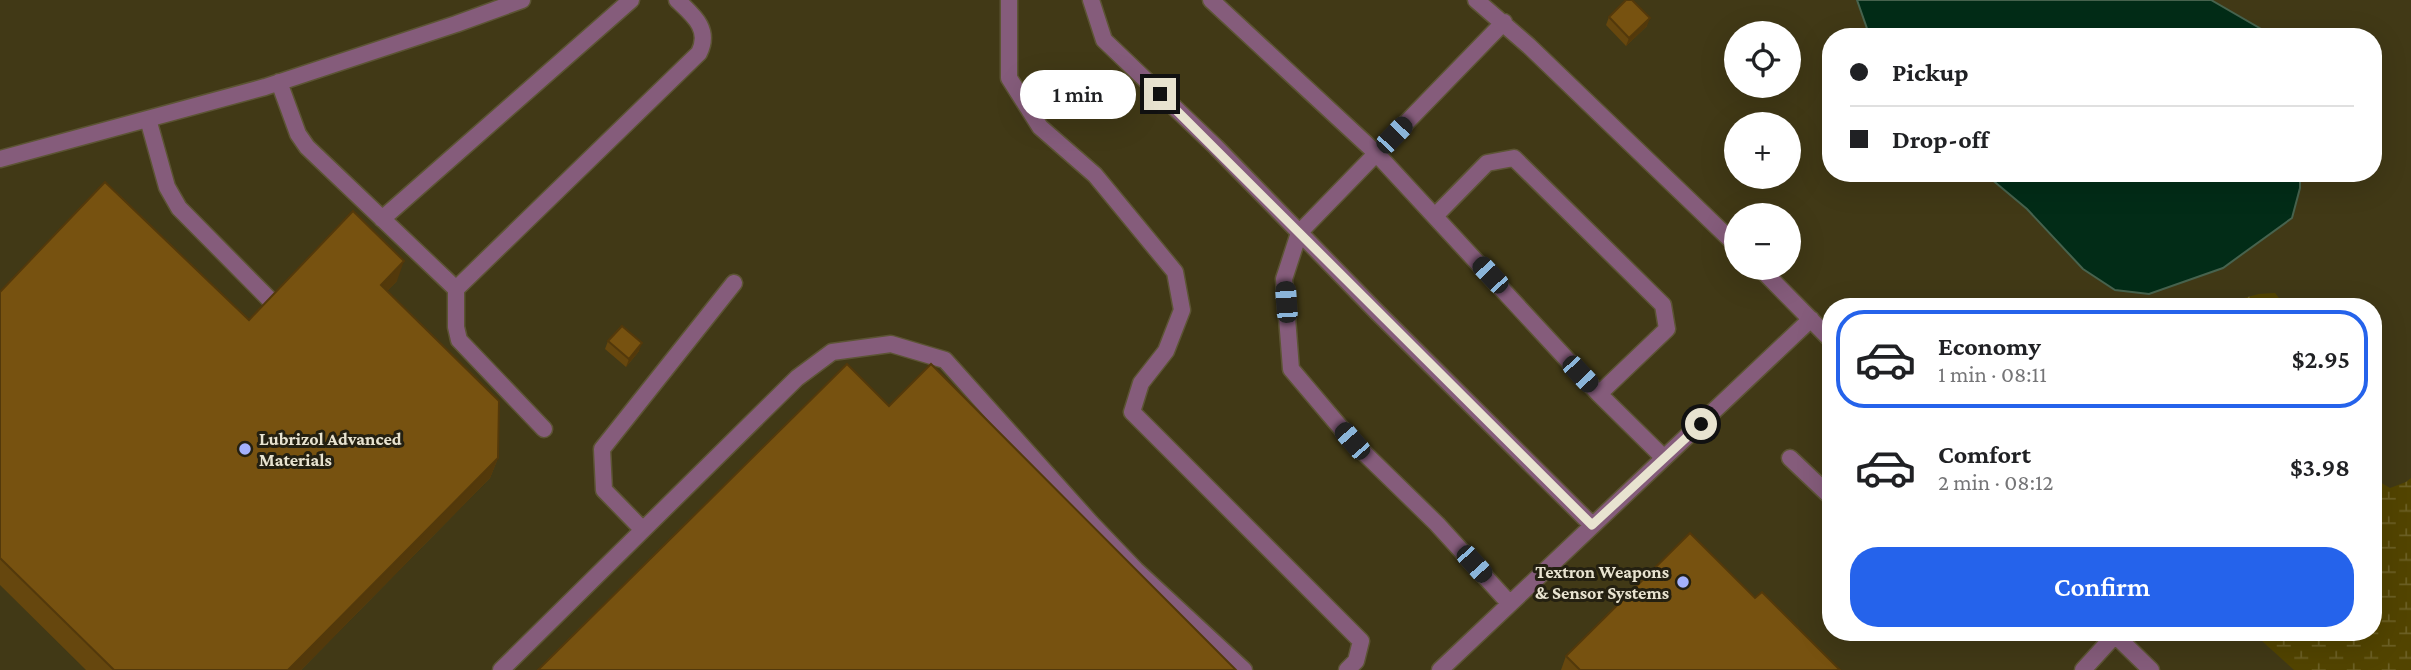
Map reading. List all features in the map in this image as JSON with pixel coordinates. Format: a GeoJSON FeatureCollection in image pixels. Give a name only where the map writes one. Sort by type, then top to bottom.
{"type":"FeatureCollection","features":[{"type":"Feature","properties":{"kind":"lane"},"geometry":{"type":"LineString","coordinates":[[0,159],[279,82],[522,0]]}},
{"type":"Feature","properties":{"kind":"lane"},"geometry":{"type":"LineString","coordinates":[[382,219],[631,0]]}},
{"type":"Feature","properties":{"kind":"lane"},"geometry":{"type":"LineString","coordinates":[[544,429],[460,340],[456,327],[456,289],[699,53],[704,42],[702,29],[677,0]]}},
{"type":"Feature","properties":{"kind":"lane"},"geometry":{"type":"LineString","coordinates":[[1009,0],[1009,78],[1040,127],[1094,175],[1175,272],[1182,310],[1166,351],[1141,383],[1132,412],[1361,641],[1356,661],[1347,670]]}},
{"type":"Feature","properties":{"kind":"lane"},"geometry":{"type":"LineString","coordinates":[[1091,0],[1104,40],[1216,148],[1592,525]]}},
{"type":"Feature","properties":{"kind":"lane"},"geometry":{"type":"LineString","coordinates":[[1211,0],[1376,153],[1599,394],[1664,458]]}},
{"type":"Feature","properties":{"kind":"lane"},"geometry":{"type":"LineString","coordinates":[[1476,0],[1504,22],[1724,233]]}},
{"type":"Feature","properties":{"kind":"lane"},"geometry":{"type":"LineString","coordinates":[[1504,22],[1299,233],[1284,279],[1291,369],[1352,441],[1437,524],[1510,604]]}},
{"type":"Feature","properties":{"kind":"lane"},"geometry":{"type":"LineString","coordinates":[[279,82],[298,134],[307,147],[456,289]]}},
{"type":"Feature","properties":{"kind":"lane"},"geometry":{"type":"LineString","coordinates":[[148,119],[167,187],[174,201],[275,305]]}},
{"type":"Feature","properties":{"kind":"lane"},"geometry":{"type":"LineString","coordinates":[[1435,216],[1487,163],[1514,158],[1663,305],[1667,328],[1599,394]]}},
{"type":"Feature","properties":{"kind":"lane"},"geometry":{"type":"LineString","coordinates":[[1772,280],[1822,331]]}},
{"type":"Feature","properties":{"kind":"lane"},"geometry":{"type":"LineString","coordinates":[[643,530],[604,490],[603,449],[734,283]]}},
{"type":"Feature","properties":{"kind":"lane"},"geometry":{"type":"LineString","coordinates":[[1440,670],[1811,319]]}},
{"type":"Feature","properties":{"kind":"lane"},"geometry":{"type":"LineString","coordinates":[[501,670],[797,378],[831,352],[891,344],[945,360],[1136,570],[1244,670]]}},
{"type":"Feature","properties":{"kind":"lane"},"geometry":{"type":"LineString","coordinates":[[1790,458],[1822,488]]}},
{"type":"Feature","properties":{"kind":"lane"},"geometry":{"type":"LineString","coordinates":[[2083,670],[2107,641]]}},
{"type":"Feature","properties":{"kind":"lane"},"geometry":{"type":"LineString","coordinates":[[2122,641],[2151,670]]}},
{"type":"Feature","properties":{"kind":"green space"},"geometry":{"type":"Polygon","coordinates":[[[2275,293],[2279,298],[2244,298],[2275,293]]]}},
{"type":"Feature","properties":{"kind":"green space"},"geometry":{"type":"Polygon","coordinates":[[[2411,478],[2411,670],[2294,670],[2262,641],[2382,641],[2382,483],[2390,488],[2411,478]]]}},
{"type":"Feature","properties":{"kind":"shaded area"},"geometry":{"type":"Polygon","coordinates":[[[1857,0],[2211,0],[2259,28],[1867,28],[1857,0]]]}},
{"type":"Feature","properties":{"kind":"shaded area"},"geometry":{"type":"Polygon","coordinates":[[[1995,182],[2300,182],[2292,218],[2223,268],[2149,294],[2115,290],[2083,269],[2027,209],[1995,182]]]}},
{"type":"Feature","properties":{"kind":"building"},"geometry":{"type":"Polygon","coordinates":[[[1626,0],[1632,0],[1650,18],[1629,38],[1609,17],[1626,0]]]}},
{"type":"Feature","properties":{"kind":"building","name":"Lubrizol Advanced Materials"},"geometry":{"type":"Polygon","coordinates":[[[105,182],[249,320],[353,211],[404,261],[381,285],[499,401],[498,458],[288,670],[114,670],[0,558],[0,292],[105,182]]]}},
{"type":"Feature","properties":{"kind":"building"},"geometry":{"type":"Polygon","coordinates":[[[622,326],[642,343],[629,359],[608,341],[622,326]]]}},
{"type":"Feature","properties":{"kind":"building"},"geometry":{"type":"Polygon","coordinates":[[[847,364],[889,406],[931,364],[1236,670],[538,670],[847,364]]]}},
{"type":"Feature","properties":{"kind":"building","name":"Textron Weapons & Sensor Systems"},"geometry":{"type":"Polygon","coordinates":[[[1690,533],[1755,598],[1762,592],[1840,670],[1580,670],[1566,656],[1690,533]]]}},
{"type":"Feature","properties":{"kind":"place","name":"Lubrizol Advanced Materials"},"geometry":{"type":"Point","coordinates":[245,449]}},
{"type":"Feature","properties":{"kind":"place","name":"Textron Weapons & Sensor Systems"},"geometry":{"type":"Point","coordinates":[1683,582]}},
{"type":"Feature","properties":{"kind":"route"},"geometry":{"type":"LineString","coordinates":[[1160,94],[1592,525],[1701,424]]}}]}
